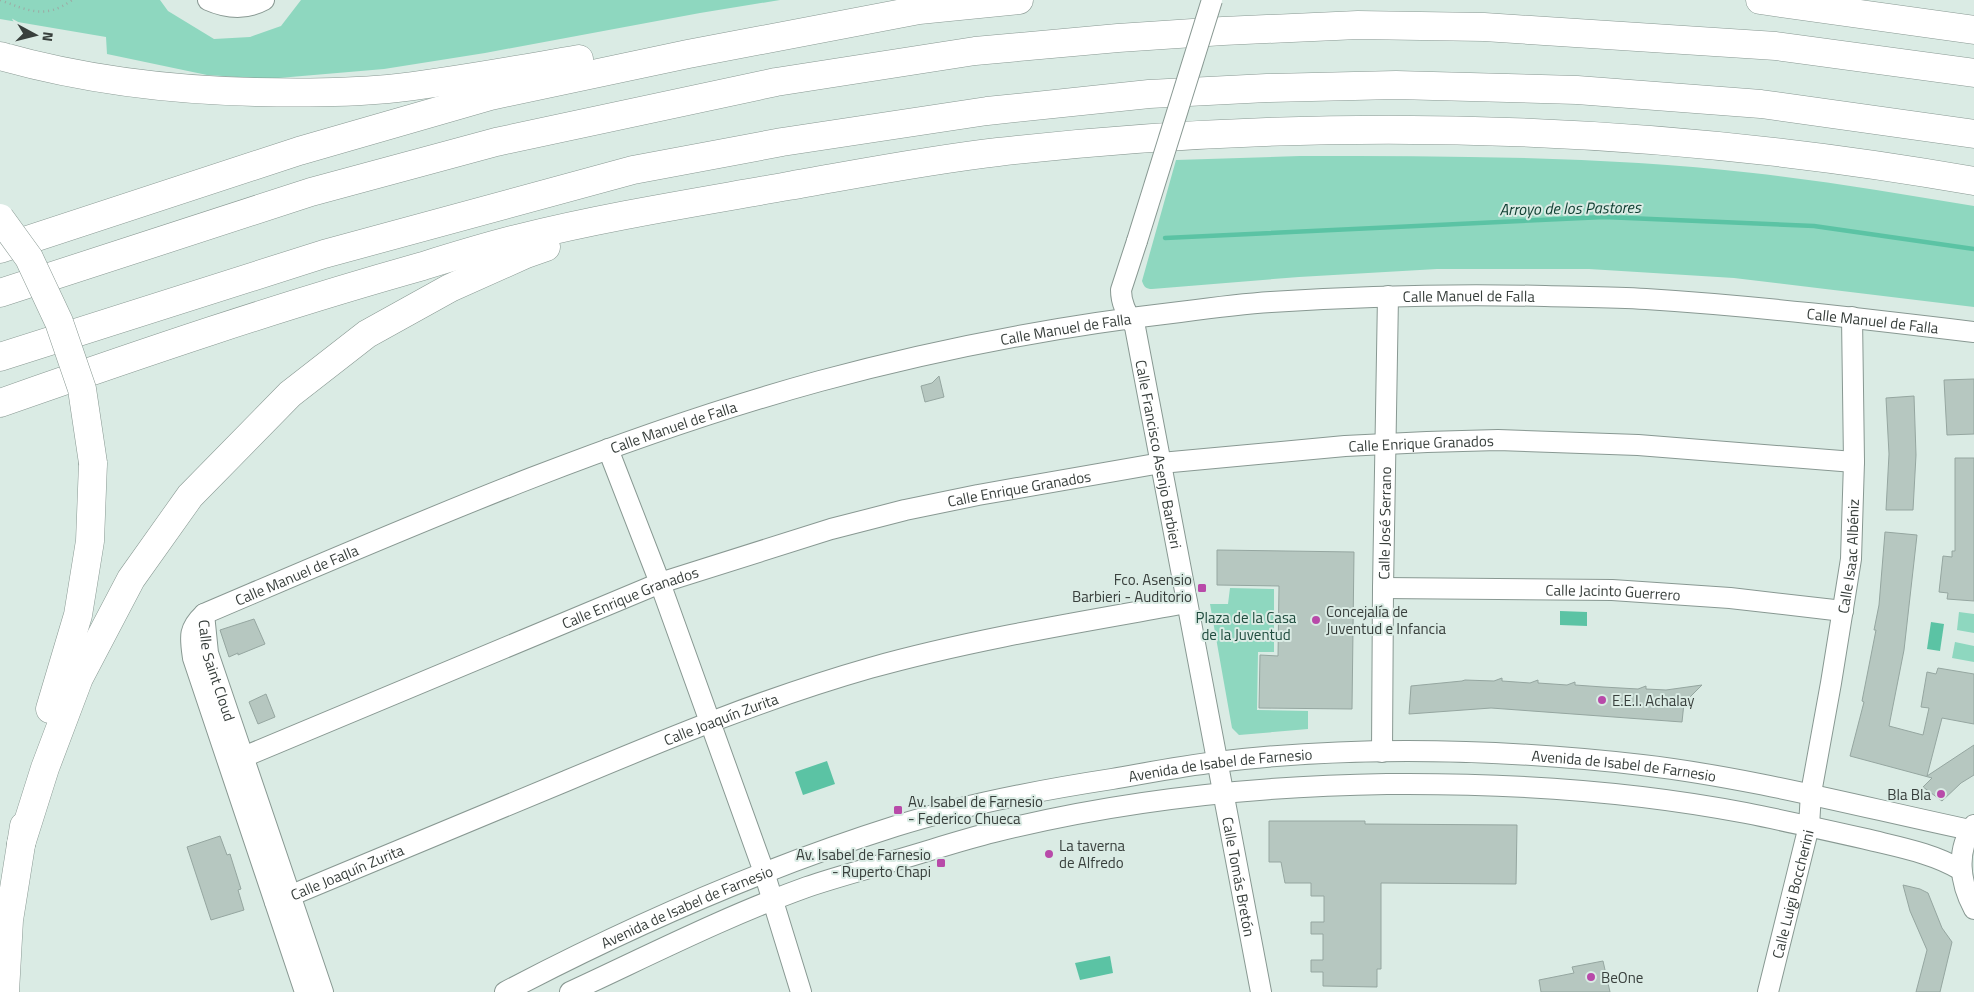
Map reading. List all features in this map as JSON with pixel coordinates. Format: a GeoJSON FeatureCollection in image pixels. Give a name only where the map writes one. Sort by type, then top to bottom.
{"type":"FeatureCollection","features":[{"type":"Feature","properties":{"kind":"highway"},"geometry":{"type":"LineString","coordinates":[[0,56],[100,80],[193,90],[295,93],[386,89],[486,76],[732,30],[865,11],[919,10],[1019,0]]}},
{"type":"Feature","properties":{"kind":"highway"},"geometry":{"type":"LineString","coordinates":[[1760,0],[1974,30]]}},
{"type":"Feature","properties":{"kind":"highway"},"geometry":{"type":"LineString","coordinates":[[0,249],[299,151],[490,96],[688,54],[919,10]]}},
{"type":"Feature","properties":{"kind":"highway"},"geometry":{"type":"LineString","coordinates":[[0,293],[311,192],[496,142],[776,82],[975,51],[1118,38],[1358,25],[1484,27],[1776,46],[1974,73]]}},
{"type":"Feature","properties":{"kind":"highway"},"geometry":{"type":"LineString","coordinates":[[0,357],[324,254],[633,170],[782,142],[988,111],[1149,94],[1267,88],[1396,85],[1577,90],[1761,104],[1974,134]]}},
{"type":"Feature","properties":{"kind":"highway"},"geometry":{"type":"LineString","coordinates":[[0,403],[342,288],[521,238],[673,206],[992,153],[1102,142],[1194,136],[1408,129],[1520,132],[1627,138],[1786,152],[1974,181]]}},
{"type":"Feature","properties":{"kind":"highway"},"geometry":{"type":"LineString","coordinates":[[21,844],[45,768],[79,678],[131,579],[190,496],[290,394],[367,334],[450,288],[526,254],[673,206]]}},
{"type":"Feature","properties":{"kind":"highway"},"geometry":{"type":"LineString","coordinates":[[0,218],[29,258],[60,322],[82,389],[93,463],[90,541],[78,615],[34,764],[9,920],[5,992]]}},
{"type":"Feature","properties":{"kind":"street"},"geometry":{"type":"LineString","coordinates":[[208,0],[221,6],[242,7],[264,0]]}},
{"type":"Feature","properties":{"kind":"street","name":"Calle Francisco Asenjo Barbieri"},"geometry":{"type":"LineString","coordinates":[[1212,0],[1121,290],[1124,307],[1135,327],[1217,762]]}},
{"type":"Feature","properties":{"kind":"street","name":"Calle Manuel de Falla"},"geometry":{"type":"LineString","coordinates":[[204,614],[377,539],[608,449],[678,425],[831,378],[1029,333],[1129,318],[1267,302],[1388,296],[1501,295],[1642,299],[1852,317],[1974,332]]}},
{"type":"Feature","properties":{"kind":"street","name":"Calle José Serrano"},"geometry":{"type":"LineString","coordinates":[[1382,752],[1384,444],[1388,296]]}},
{"type":"Feature","properties":{"kind":"street","name":"Calle Isaac Albéniz"},"geometry":{"type":"LineString","coordinates":[[1811,793],[1851,559],[1854,462],[1852,317]]}},
{"type":"Feature","properties":{"kind":"street","name":"Calle Enrique Granados"},"geometry":{"type":"LineString","coordinates":[[236,760],[660,583],[830,529],[905,510],[1161,463],[1384,444],[1498,440],[1638,445],[1854,462]]}},
{"type":"Feature","properties":{"kind":"street"},"geometry":{"type":"LineString","coordinates":[[608,449],[660,583],[764,872],[801,992]]}},
{"type":"Feature","properties":{"kind":"street","name":"Calle Jacinto Guerrero"},"geometry":{"type":"LineString","coordinates":[[1383,588],[1612,590],[1730,598],[1843,611]]}},
{"type":"Feature","properties":{"kind":"street","name":"Calle Joaquín Zurita"},"geometry":{"type":"LineString","coordinates":[[283,898],[709,721],[798,690],[869,668],[940,650],[1187,603]]}},
{"type":"Feature","properties":{"kind":"street","name":"Calle Saint Cloud"},"geometry":{"type":"LineString","coordinates":[[204,614],[194,623],[190,636],[193,658],[236,760],[283,898],[323,992]]}},
{"type":"Feature","properties":{"kind":"street","name":"Avenida de Isabel de Farnesio"},"geometry":{"type":"LineString","coordinates":[[504,992],[649,921],[764,872],[900,824],[988,802],[1069,786],[1217,762],[1328,753],[1382,752],[1446,752],[1546,756],[1643,765],[1717,776],[1811,793],[1972,828]]}},
{"type":"Feature","properties":{"kind":"street","name":"Calle Tomás Bretón"},"geometry":{"type":"LineString","coordinates":[[1217,762],[1261,992]]}},
{"type":"Feature","properties":{"kind":"street","name":"Avenida de Isabel de Farnesio"},"geometry":{"type":"LineString","coordinates":[[570,992],[738,914],[809,886],[995,832],[1182,797],[1264,788],[1448,784],[1544,787],[1637,795],[1721,808],[1810,826],[1927,855],[1949,863],[1961,870]]}},
{"type":"Feature","properties":{"kind":"street","name":"Calle Luigi Boccherini"},"geometry":{"type":"LineString","coordinates":[[1768,992],[1810,826],[1811,793]]}},
{"type":"Feature","properties":{"kind":"street"},"geometry":{"type":"LineString","coordinates":[[1972,828],[1963,850],[1961,870],[1964,890],[1974,909]]}},
{"type":"Feature","properties":{"kind":"street","name":"Calle Saint Cloud"},"geometry":{"type":"LineString","coordinates":[[283,898],[305,992]]}},
{"type":"Feature","properties":{"kind":"path"},"geometry":{"type":"LineString","coordinates":[[0,0],[33,12],[50,11],[72,0]]}},
{"type":"Feature","properties":{"kind":"green space"},"geometry":{"type":"Polygon","coordinates":[[[0,0],[160,0],[168,11],[214,39],[250,37],[281,26],[301,0],[780,0],[485,53],[384,69],[267,79],[207,75],[107,54],[106,37],[0,19],[0,0]]]}},
{"type":"Feature","properties":{"kind":"green space"},"geometry":{"type":"Polygon","coordinates":[[[1300,156],[1527,158],[1697,167],[1781,176],[1974,206],[1974,307],[1734,278],[1589,269],[1437,269],[1299,277],[1152,289],[1144,286],[1142,281],[1176,160],[1300,156]]]}},
{"type":"Feature","properties":{"kind":"green space","name":"Plaza de la Casa de la Juventud"},"geometry":{"type":"Polygon","coordinates":[[[1230,588],[1274,589],[1274,652],[1258,652],[1257,710],[1308,711],[1308,729],[1239,735],[1232,728],[1210,604],[1228,604],[1230,588]]]}},
{"type":"Feature","properties":{"kind":"green space"},"geometry":{"type":"Polygon","coordinates":[[[1959,612],[1974,614],[1974,633],[1957,630],[1959,612]]]}},
{"type":"Feature","properties":{"kind":"green space"},"geometry":{"type":"Polygon","coordinates":[[[1955,642],[1974,646],[1974,662],[1952,658],[1955,642]]]}},
{"type":"Feature","properties":{"kind":"shaded area"},"geometry":{"type":"Polygon","coordinates":[[[1560,611],[1587,612],[1587,626],[1560,625],[1560,611]]]}},
{"type":"Feature","properties":{"kind":"shaded area"},"geometry":{"type":"Polygon","coordinates":[[[1931,622],[1944,624],[1940,651],[1927,649],[1931,622]]]}},
{"type":"Feature","properties":{"kind":"shaded area"},"geometry":{"type":"Polygon","coordinates":[[[827,761],[835,784],[803,795],[795,772],[827,761]]]}},
{"type":"Feature","properties":{"kind":"shaded area"},"geometry":{"type":"Polygon","coordinates":[[[1110,956],[1113,973],[1080,980],[1075,963],[1110,956]]]}},
{"type":"Feature","properties":{"kind":"building"},"geometry":{"type":"Polygon","coordinates":[[[939,376],[944,397],[925,402],[921,386],[932,383],[939,376]]]}},
{"type":"Feature","properties":{"kind":"building"},"geometry":{"type":"Polygon","coordinates":[[[1974,379],[1974,434],[1947,435],[1944,380],[1974,379]]]}},
{"type":"Feature","properties":{"kind":"building"},"geometry":{"type":"Polygon","coordinates":[[[1914,396],[1916,455],[1913,510],[1886,510],[1889,454],[1886,398],[1914,396]]]}},
{"type":"Feature","properties":{"kind":"building"},"geometry":{"type":"Polygon","coordinates":[[[1955,458],[1974,458],[1974,601],[1947,599],[1948,593],[1939,592],[1943,556],[1952,557],[1952,551],[1955,551],[1955,458]]]}},
{"type":"Feature","properties":{"kind":"building"},"geometry":{"type":"Polygon","coordinates":[[[1885,532],[1917,535],[1904,650],[1889,726],[1923,735],[1929,708],[1921,707],[1927,672],[1936,674],[1938,668],[1974,674],[1974,724],[1942,718],[1927,776],[1974,745],[1974,775],[1961,783],[1942,801],[1923,787],[1932,778],[1850,756],[1864,702],[1862,701],[1876,630],[1874,630],[1879,605],[1885,532]]]}},
{"type":"Feature","properties":{"kind":"building","name":"Concejalía de Juventud e Infancia"},"geometry":{"type":"Polygon","coordinates":[[[1217,550],[1354,552],[1352,709],[1259,708],[1260,655],[1278,656],[1279,586],[1217,585],[1217,550]]]}},
{"type":"Feature","properties":{"kind":"building"},"geometry":{"type":"Polygon","coordinates":[[[254,619],[265,644],[229,657],[220,630],[254,619]]]}},
{"type":"Feature","properties":{"kind":"building"},"geometry":{"type":"Polygon","coordinates":[[[1502,678],[1502,681],[1530,683],[1538,680],[1538,683],[1567,685],[1575,682],[1575,685],[1638,689],[1646,686],[1646,689],[1666,690],[1702,685],[1684,703],[1682,722],[1491,708],[1409,714],[1411,686],[1465,680],[1494,681],[1502,678]]]}},
{"type":"Feature","properties":{"kind":"building"},"geometry":{"type":"Polygon","coordinates":[[[266,694],[275,717],[258,724],[249,702],[266,694]]]}},
{"type":"Feature","properties":{"kind":"building"},"geometry":{"type":"Polygon","coordinates":[[[1269,821],[1365,821],[1365,824],[1517,825],[1516,884],[1381,883],[1381,969],[1377,969],[1377,987],[1323,986],[1323,972],[1311,972],[1311,960],[1323,960],[1323,934],[1311,934],[1311,922],[1324,922],[1324,896],[1311,896],[1311,883],[1285,883],[1281,862],[1269,862],[1269,821]]]}},
{"type":"Feature","properties":{"kind":"building"},"geometry":{"type":"Polygon","coordinates":[[[220,836],[227,855],[230,854],[241,889],[238,890],[244,910],[211,920],[187,847],[220,836]]]}},
{"type":"Feature","properties":{"kind":"building"},"geometry":{"type":"Polygon","coordinates":[[[1903,885],[1928,893],[1942,928],[1952,942],[1940,992],[1916,992],[1927,950],[1910,911],[1903,885]]]}},
{"type":"Feature","properties":{"kind":"building","name":"BeOne"},"geometry":{"type":"Polygon","coordinates":[[[1603,961],[1610,992],[1541,992],[1539,980],[1574,973],[1572,967],[1603,961]]]}},
{"type":"Feature","properties":{"kind":"waterway","name":"Arroyo de los Pastores"},"geometry":{"type":"LineString","coordinates":[[1165,238],[1604,217],[1814,226],[1974,249]]}},
{"type":"Feature","properties":{"kind":"place","name":"Fco. Asensio Barbieri - Auditorio"},"geometry":{"type":"Point","coordinates":[1202,588]}},
{"type":"Feature","properties":{"kind":"place","name":"Concejalía de Juventud e Infancia"},"geometry":{"type":"Point","coordinates":[1316,620]}},
{"type":"Feature","properties":{"kind":"place","name":"E.E.I. Achalay"},"geometry":{"type":"Point","coordinates":[1602,700]}},
{"type":"Feature","properties":{"kind":"place","name":"Bla Bla"},"geometry":{"type":"Point","coordinates":[1941,794]}},
{"type":"Feature","properties":{"kind":"place","name":"Av. Isabel de Farnesio - Federico Chueca"},"geometry":{"type":"Point","coordinates":[898,810]}},
{"type":"Feature","properties":{"kind":"place","name":"La taverna de Alfredo"},"geometry":{"type":"Point","coordinates":[1049,854]}},
{"type":"Feature","properties":{"kind":"place","name":"Av. Isabel de Farnesio - Ruperto Chapi"},"geometry":{"type":"Point","coordinates":[941,863]}},
{"type":"Feature","properties":{"kind":"place","name":"BeOne"},"geometry":{"type":"Point","coordinates":[1591,977]}}]}
